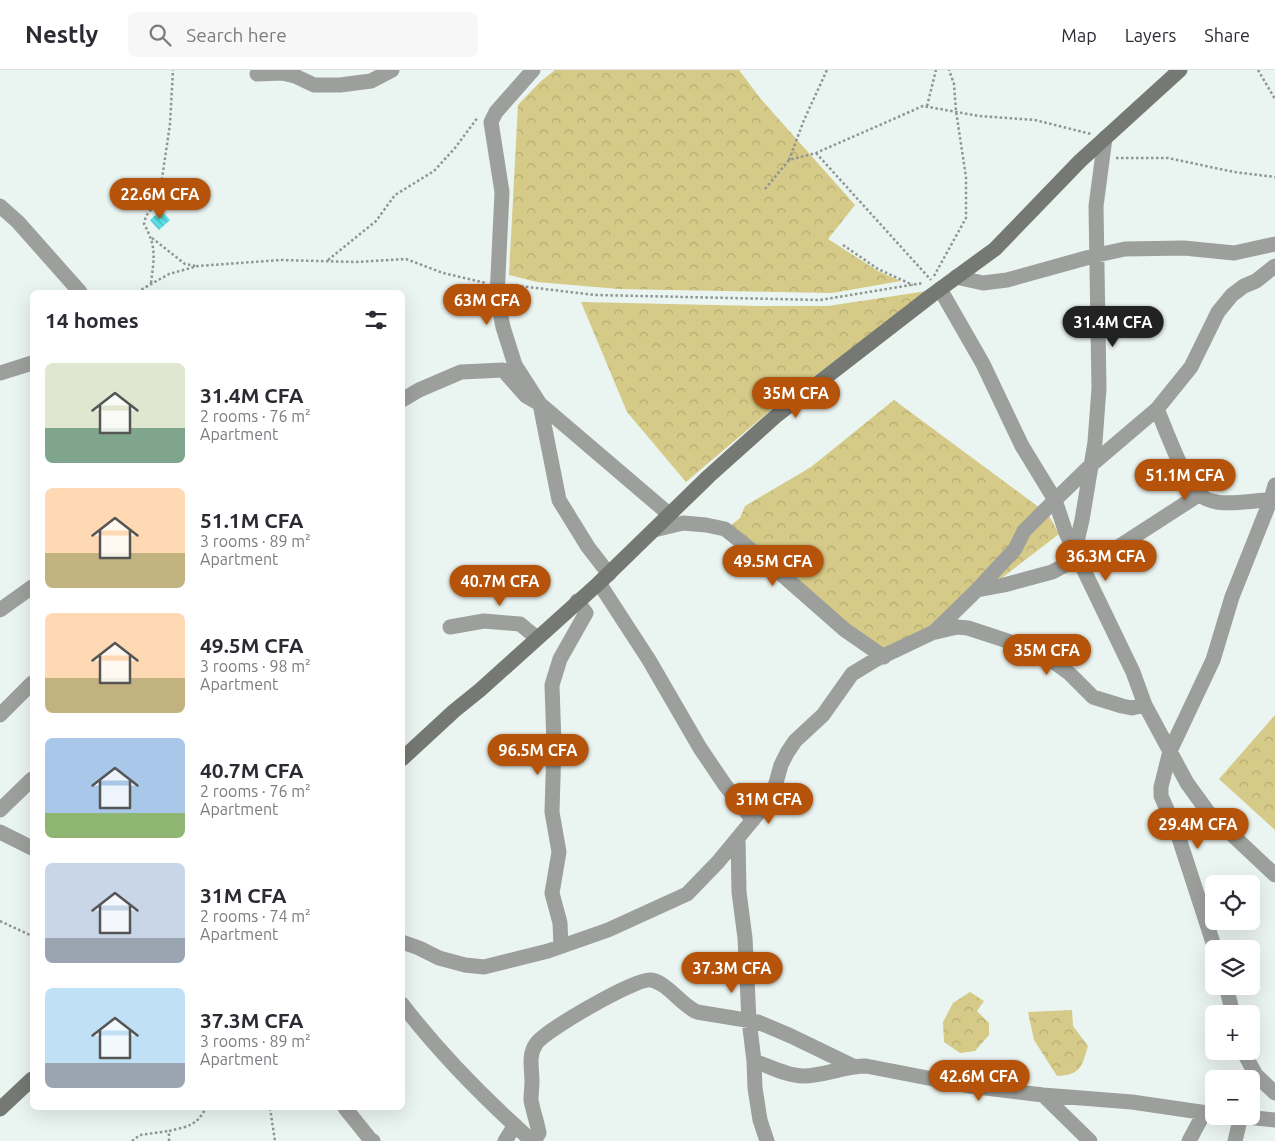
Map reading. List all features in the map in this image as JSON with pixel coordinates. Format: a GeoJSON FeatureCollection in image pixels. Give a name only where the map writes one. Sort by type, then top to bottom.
{"type":"FeatureCollection","features":[{"type":"Feature","properties":{"kind":"street"},"geometry":{"type":"LineString","coordinates":[[258,74],[282,73],[295,76],[314,85],[340,85],[371,81],[392,70]]}},
{"type":"Feature","properties":{"kind":"street"},"geometry":{"type":"LineString","coordinates":[[532,70],[496,112],[491,122],[491,132],[498,160],[502,192],[497,297],[503,327],[515,365],[540,404],[560,500],[700,748],[753,820]]}},
{"type":"Feature","properties":{"kind":"street"},"geometry":{"type":"LineString","coordinates":[[405,756],[604,578],[777,415],[936,284],[956,277],[995,249],[1080,161],[1180,70]]}},
{"type":"Feature","properties":{"kind":"street"},"geometry":{"type":"LineString","coordinates":[[1079,559],[1082,520],[1095,442],[1099,388],[1096,206],[1105,138]]}},
{"type":"Feature","properties":{"kind":"street"},"geometry":{"type":"LineString","coordinates":[[0,206],[18,222],[78,290]]}},
{"type":"Feature","properties":{"kind":"street"},"geometry":{"type":"LineString","coordinates":[[956,277],[983,283],[1007,280],[1125,249],[1184,248],[1234,254],[1275,244]]}},
{"type":"Feature","properties":{"kind":"street"},"geometry":{"type":"LineString","coordinates":[[934,632],[977,590],[1015,548],[1024,531],[1055,500],[1090,466],[1158,409],[1190,367],[1218,312],[1232,295],[1275,266]]}},
{"type":"Feature","properties":{"kind":"street"},"geometry":{"type":"LineString","coordinates":[[936,284],[983,364],[1022,446],[1055,500],[1066,533],[1133,672],[1145,705],[1187,783],[1208,812],[1275,875]]}},
{"type":"Feature","properties":{"kind":"street"},"geometry":{"type":"LineString","coordinates":[[0,373],[30,364]]}},
{"type":"Feature","properties":{"kind":"street"},"geometry":{"type":"LineString","coordinates":[[405,398],[419,390],[461,372],[503,370],[526,396],[540,404],[670,514]]}},
{"type":"Feature","properties":{"kind":"street"},"geometry":{"type":"LineString","coordinates":[[1158,409],[1170,443],[1192,486],[1208,500],[1220,503],[1274,495]]}},
{"type":"Feature","properties":{"kind":"street"},"geometry":{"type":"LineString","coordinates":[[977,590],[1052,572],[1200,494]]}},
{"type":"Feature","properties":{"kind":"street"},"geometry":{"type":"LineString","coordinates":[[1212,940],[1177,832],[1161,796],[1161,787],[1170,752],[1212,660],[1232,597],[1274,495]]}},
{"type":"Feature","properties":{"kind":"street"},"geometry":{"type":"LineString","coordinates":[[654,530],[683,523],[724,529],[778,572],[845,630],[884,657]]}},
{"type":"Feature","properties":{"kind":"street"},"geometry":{"type":"LineString","coordinates":[[0,610],[30,588]]}},
{"type":"Feature","properties":{"kind":"street"},"geometry":{"type":"LineString","coordinates":[[561,946],[560,923],[552,893],[559,852],[552,812],[554,745],[552,685],[560,659],[586,613],[577,601]]}},
{"type":"Feature","properties":{"kind":"street"},"geometry":{"type":"LineString","coordinates":[[450,627],[484,621],[520,624],[537,638]]}},
{"type":"Feature","properties":{"kind":"street"},"geometry":{"type":"LineString","coordinates":[[405,943],[440,958],[465,965],[484,967],[561,946],[608,930],[687,894],[765,806],[774,790],[781,765],[795,741],[823,715],[852,674],[875,660],[934,632],[957,627],[979,630],[1026,647],[1048,658],[1069,674],[1093,697],[1132,708],[1145,705]]}},
{"type":"Feature","properties":{"kind":"street"},"geometry":{"type":"LineString","coordinates":[[0,715],[30,685]]}},
{"type":"Feature","properties":{"kind":"street"},"geometry":{"type":"LineString","coordinates":[[0,810],[30,781]]}},
{"type":"Feature","properties":{"kind":"street"},"geometry":{"type":"LineString","coordinates":[[0,832],[30,847]]}},
{"type":"Feature","properties":{"kind":"street"},"geometry":{"type":"LineString","coordinates":[[738,838],[739,892],[745,938],[755,1088],[760,1120],[767,1141]]}},
{"type":"Feature","properties":{"kind":"street"},"geometry":{"type":"LineString","coordinates":[[405,1008],[426,1035],[465,1078],[533,1141],[539,1133],[531,1098],[530,1059],[536,1044],[555,1027],[620,992],[649,979],[659,983],[688,1008],[697,1012],[749,1020],[791,1036],[853,1066]]}},
{"type":"Feature","properties":{"kind":"street"},"geometry":{"type":"LineString","coordinates":[[1248,1060],[1256,1075],[1275,1093]]}},
{"type":"Feature","properties":{"kind":"street"},"geometry":{"type":"LineString","coordinates":[[754,1061],[802,1076],[853,1066],[866,1066],[969,1086],[1043,1095],[1132,1102],[1205,1112]]}},
{"type":"Feature","properties":{"kind":"street"},"geometry":{"type":"LineString","coordinates":[[0,1109],[30,1081]]}},
{"type":"Feature","properties":{"kind":"street"},"geometry":{"type":"LineString","coordinates":[[1043,1095],[1090,1141]]}},
{"type":"Feature","properties":{"kind":"street"},"geometry":{"type":"LineString","coordinates":[[347,1110],[373,1141]]}},
{"type":"Feature","properties":{"kind":"street"},"geometry":{"type":"LineString","coordinates":[[1260,1118],[1275,1120]]}},
{"type":"Feature","properties":{"kind":"street"},"geometry":{"type":"LineString","coordinates":[[1189,1141],[1205,1119]]}},
{"type":"Feature","properties":{"kind":"street"},"geometry":{"type":"LineString","coordinates":[[504,1141],[515,1125]]}},
{"type":"Feature","properties":{"kind":"street"},"geometry":{"type":"LineString","coordinates":[[1235,1141],[1239,1125]]}},
{"type":"Feature","properties":{"kind":"path"},"geometry":{"type":"LineString","coordinates":[[150,284],[154,253],[152,238],[144,224],[146,216],[159,199],[170,124],[173,70]]}},
{"type":"Feature","properties":{"kind":"path"},"geometry":{"type":"LineString","coordinates":[[765,189],[789,160],[804,120],[827,70]]}},
{"type":"Feature","properties":{"kind":"path"},"geometry":{"type":"LineString","coordinates":[[926,106],[936,70]]}},
{"type":"Feature","properties":{"kind":"path"},"geometry":{"type":"LineString","coordinates":[[936,284],[966,218],[966,177],[954,84],[949,70]]}},
{"type":"Feature","properties":{"kind":"path"},"geometry":{"type":"LineString","coordinates":[[1258,70],[1275,99]]}},
{"type":"Feature","properties":{"kind":"path"},"geometry":{"type":"LineString","coordinates":[[789,160],[816,153],[926,106],[979,116],[1035,120],[1105,138]]}},
{"type":"Feature","properties":{"kind":"path"},"geometry":{"type":"LineString","coordinates":[[326,261],[376,221],[395,195],[434,171],[455,148],[482,110]]}},
{"type":"Feature","properties":{"kind":"path"},"geometry":{"type":"LineString","coordinates":[[816,153],[936,284]]}},
{"type":"Feature","properties":{"kind":"path"},"geometry":{"type":"LineString","coordinates":[[1103,158],[1168,158],[1234,172],[1275,177]]}},
{"type":"Feature","properties":{"kind":"path"},"geometry":{"type":"LineString","coordinates":[[152,238],[186,264],[198,266]]}},
{"type":"Feature","properties":{"kind":"path"},"geometry":{"type":"LineString","coordinates":[[843,245],[878,269],[915,286]]}},
{"type":"Feature","properties":{"kind":"path"},"geometry":{"type":"LineString","coordinates":[[140,290],[169,274],[198,266],[280,260],[406,259],[443,273],[478,282],[595,295],[820,300],[936,284]]}},
{"type":"Feature","properties":{"kind":"path"},"geometry":{"type":"LineString","coordinates":[[0,921],[30,935]]}},
{"type":"Feature","properties":{"kind":"path"},"geometry":{"type":"LineString","coordinates":[[132,1141],[140,1135],[192,1126],[200,1119],[205,1110]]}},
{"type":"Feature","properties":{"kind":"path"},"geometry":{"type":"LineString","coordinates":[[270,1110],[275,1141]]}},
{"type":"Feature","properties":{"kind":"path"},"geometry":{"type":"LineString","coordinates":[[169,1141],[170,1131]]}},
{"type":"Feature","properties":{"kind":"green space"},"geometry":{"type":"Polygon","coordinates":[[[555,70],[739,70],[760,98],[855,205],[828,239],[878,271],[901,281],[832,293],[619,289],[537,282],[509,275],[518,105],[540,82],[555,70]]]}},
{"type":"Feature","properties":{"kind":"green space"},"geometry":{"type":"Polygon","coordinates":[[[927,291],[779,403],[686,482],[627,412],[581,302],[828,306],[927,291]]]}},
{"type":"Feature","properties":{"kind":"green space"},"geometry":{"type":"Polygon","coordinates":[[[894,400],[1048,514],[1059,534],[934,630],[879,657],[723,532],[740,518],[745,506],[811,467],[894,400]]]}},
{"type":"Feature","properties":{"kind":"green space"},"geometry":{"type":"Polygon","coordinates":[[[1275,715],[1275,830],[1219,779],[1275,715]]]}},
{"type":"Feature","properties":{"kind":"green space"},"geometry":{"type":"Polygon","coordinates":[[[970,992],[984,1001],[977,1011],[989,1023],[989,1035],[975,1051],[960,1053],[944,1042],[943,1022],[953,1003],[970,992]]]}},
{"type":"Feature","properties":{"kind":"green space"},"geometry":{"type":"Polygon","coordinates":[[[1072,1010],[1073,1026],[1088,1046],[1082,1064],[1076,1071],[1071,1074],[1057,1076],[1034,1040],[1028,1012],[1072,1010]]]}},
{"type":"Feature","properties":{"kind":"building"},"geometry":{"type":"Polygon","coordinates":[[[161,210],[170,220],[159,230],[150,220],[161,210]]]}}]}
